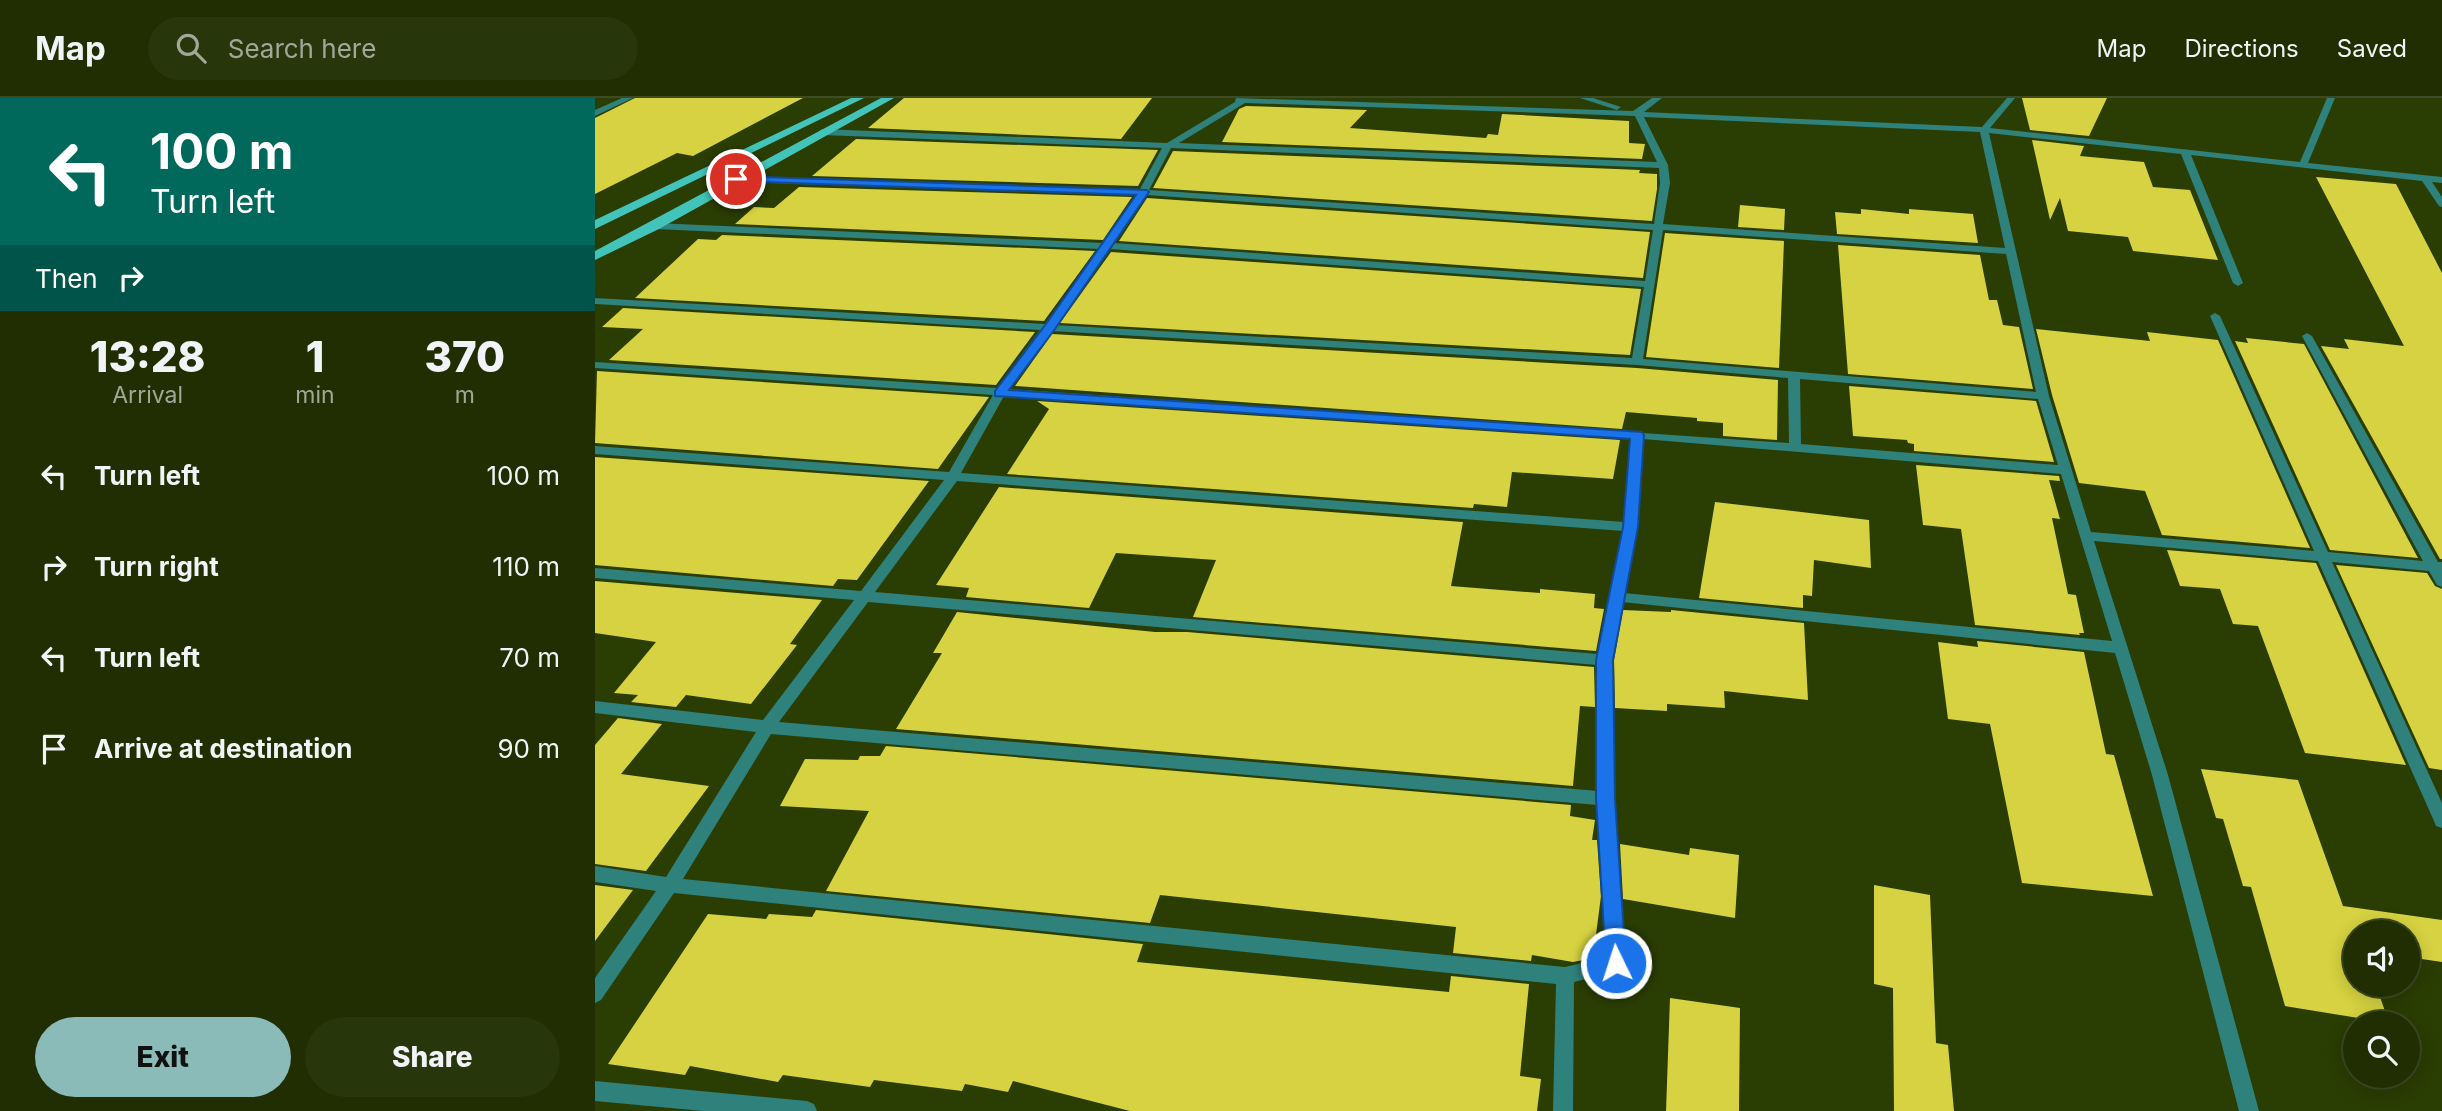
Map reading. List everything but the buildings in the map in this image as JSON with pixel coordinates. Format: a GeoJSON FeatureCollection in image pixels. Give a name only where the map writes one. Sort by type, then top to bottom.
{"type":"FeatureCollection","features":[{"type":"Feature","properties":{"kind":"main road"},"geometry":{"type":"LineString","coordinates":[[595,225],[859,98]]}},
{"type":"Feature","properties":{"kind":"main road"},"geometry":{"type":"LineString","coordinates":[[597,252],[655,226],[736,179],[889,98]]}},
{"type":"Feature","properties":{"kind":"street"},"geometry":{"type":"LineString","coordinates":[[595,113],[629,98]]}},
{"type":"Feature","properties":{"kind":"street"},"geometry":{"type":"LineString","coordinates":[[1584,98],[1638,114],[1663,165],[1665,183],[1637,362]]}},
{"type":"Feature","properties":{"kind":"street"},"geometry":{"type":"LineString","coordinates":[[1638,114],[1658,98]]}},
{"type":"Feature","properties":{"kind":"street"},"geometry":{"type":"LineString","coordinates":[[1984,130],[2011,98]]}},
{"type":"Feature","properties":{"kind":"street"},"geometry":{"type":"LineString","coordinates":[[2303,165],[2331,98]]}},
{"type":"Feature","properties":{"kind":"street"},"geometry":{"type":"LineString","coordinates":[[595,994],[670,886],[767,727],[953,477],[1000,393],[1107,246],[1143,192],[1167,147],[1240,99],[1984,130],[2442,180]]}},
{"type":"Feature","properties":{"kind":"street"},"geometry":{"type":"LineString","coordinates":[[1984,130],[2043,396],[2160,775],[2249,1111]]}},
{"type":"Feature","properties":{"kind":"street"},"geometry":{"type":"LineString","coordinates":[[822,132],[1663,165]]}},
{"type":"Feature","properties":{"kind":"street"},"geometry":{"type":"LineString","coordinates":[[2185,152],[2238,283]]}},
{"type":"Feature","properties":{"kind":"street"},"geometry":{"type":"LineString","coordinates":[[2425,178],[2442,204]]}},
{"type":"Feature","properties":{"kind":"street"},"geometry":{"type":"LineString","coordinates":[[736,179],[1143,192],[2012,251]]}},
{"type":"Feature","properties":{"kind":"street"},"geometry":{"type":"LineString","coordinates":[[655,226],[1107,246],[1649,284]]}},
{"type":"Feature","properties":{"kind":"street"},"geometry":{"type":"LineString","coordinates":[[595,301],[1637,362],[2043,396]]}},
{"type":"Feature","properties":{"kind":"street"},"geometry":{"type":"LineString","coordinates":[[2215,316],[2442,821]]}},
{"type":"Feature","properties":{"kind":"street"},"geometry":{"type":"LineString","coordinates":[[2307,336],[2438,567],[2442,582]]}},
{"type":"Feature","properties":{"kind":"street"},"geometry":{"type":"LineString","coordinates":[[595,365],[1637,435],[2067,470]]}},
{"type":"Feature","properties":{"kind":"street"},"geometry":{"type":"LineString","coordinates":[[1794,375],[1795,447]]}},
{"type":"Feature","properties":{"kind":"street"},"geometry":{"type":"LineString","coordinates":[[595,874],[670,886],[1565,976],[1616,963],[1606,799],[1604,660],[1630,527],[1637,435]]}},
{"type":"Feature","properties":{"kind":"street"},"geometry":{"type":"LineString","coordinates":[[595,450],[1630,527]]}},
{"type":"Feature","properties":{"kind":"street"},"geometry":{"type":"LineString","coordinates":[[2088,536],[2438,567]]}},
{"type":"Feature","properties":{"kind":"street"},"geometry":{"type":"LineString","coordinates":[[595,573],[1604,660]]}},
{"type":"Feature","properties":{"kind":"street"},"geometry":{"type":"LineString","coordinates":[[1618,597],[2122,648]]}},
{"type":"Feature","properties":{"kind":"street"},"geometry":{"type":"LineString","coordinates":[[595,707],[767,727],[1606,799]]}},
{"type":"Feature","properties":{"kind":"street"},"geometry":{"type":"LineString","coordinates":[[1563,1111],[1565,976]]}},
{"type":"Feature","properties":{"kind":"street"},"geometry":{"type":"LineString","coordinates":[[595,1091],[807,1111]]}},
{"type":"Feature","properties":{"kind":"route"},"geometry":{"type":"LineString","coordinates":[[736,179],[1143,192],[1050,327],[1000,393],[1637,435],[1630,527],[1604,660],[1606,799],[1616,963]]}}]}
